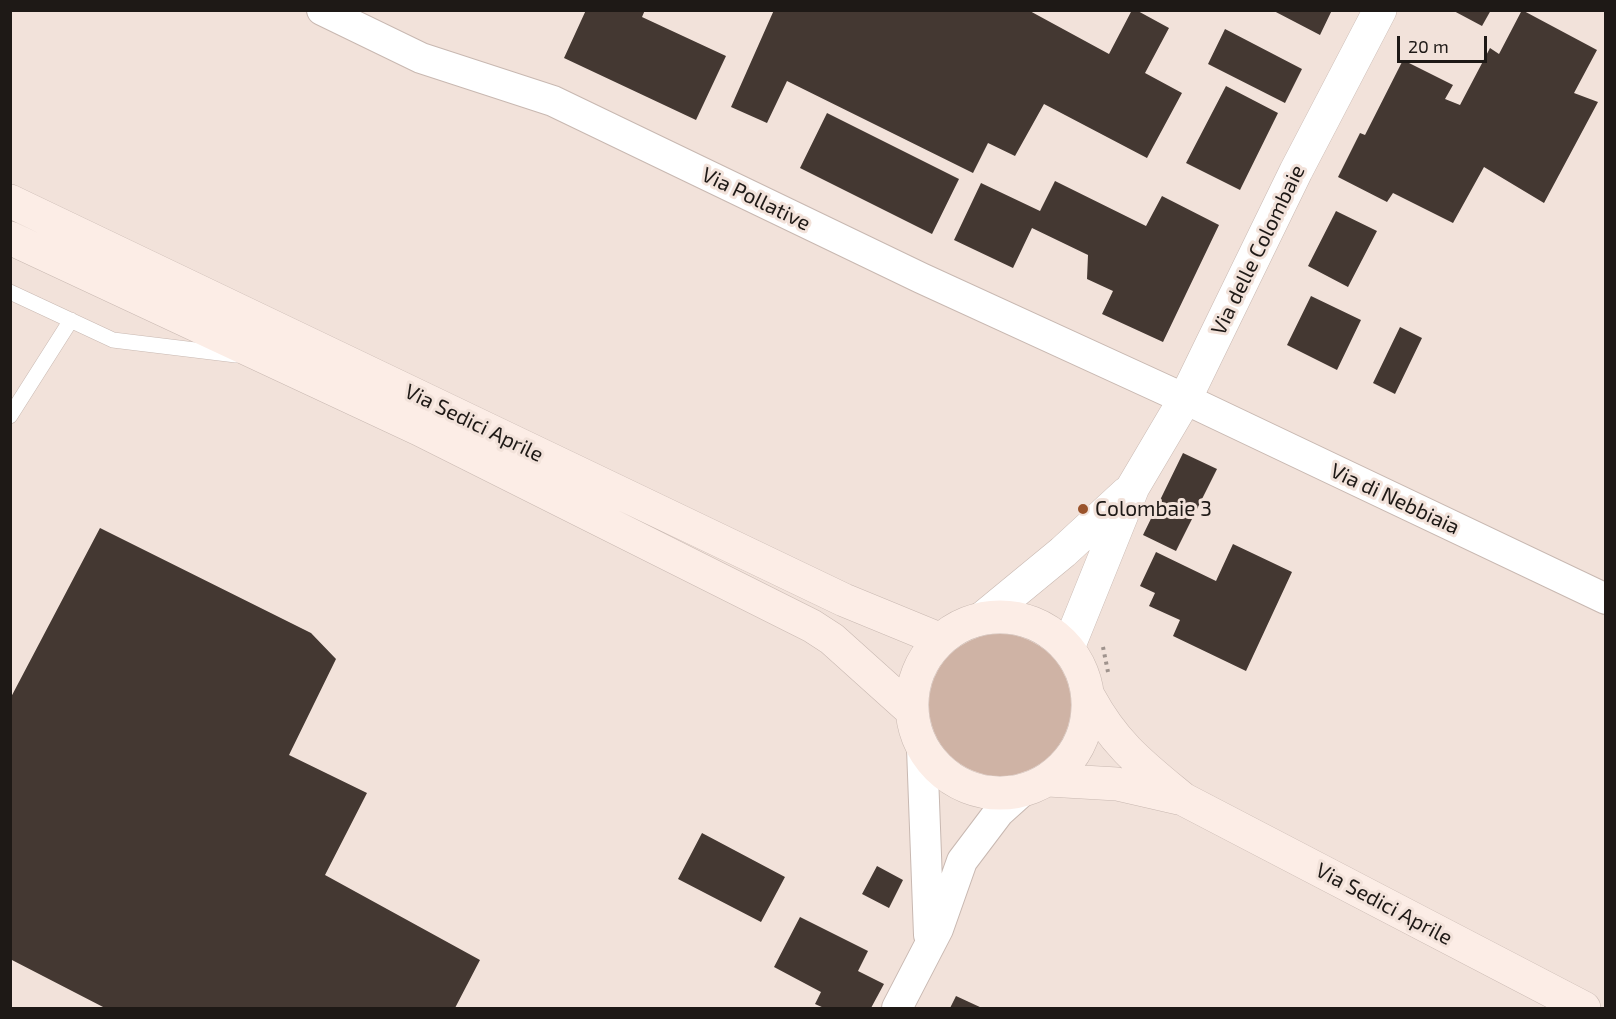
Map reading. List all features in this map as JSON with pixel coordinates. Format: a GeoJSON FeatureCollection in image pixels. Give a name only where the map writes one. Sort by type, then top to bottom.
{"type":"FeatureCollection","features":[{"type":"Feature","properties":{"kind":"main road","name":"Via Sedici Aprile"},"geometry":{"type":"LineString","coordinates":[[10,201],[844,600],[939,639]]}},
{"type":"Feature","properties":{"kind":"main road","name":"Via Sedici Aprile"},"geometry":{"type":"LineString","coordinates":[[10,238],[419,429],[812,626],[832,639],[911,710]]}},
{"type":"Feature","properties":{"kind":"main road"},"geometry":{"type":"LineString","coordinates":[[1089,697],[1083,736],[1067,764],[1048,780],[1019,794],[983,792],[964,786],[937,768],[922,748],[911,710],[913,685],[919,668],[939,639],[959,626],[984,617],[1004,616],[1028,620],[1044,627],[1068,648],[1080,667],[1089,697],[1105,726],[1128,753],[1183,799]]}},
{"type":"Feature","properties":{"kind":"main road"},"geometry":{"type":"LineString","coordinates":[[1048,780],[1117,784],[1183,799]]}},
{"type":"Feature","properties":{"kind":"main road","name":"Via Sedici Aprile"},"geometry":{"type":"LineString","coordinates":[[1183,799],[1584,1008]]}},
{"type":"Feature","properties":{"kind":"street","name":"Via Pollative"},"geometry":{"type":"LineString","coordinates":[[322,10],[421,58],[553,101],[921,278],[1185,399]]}},
{"type":"Feature","properties":{"kind":"street","name":"Via delle Colombaie"},"geometry":{"type":"LineString","coordinates":[[1068,648],[1133,487],[1185,399],[1296,171],[1380,10]]}},
{"type":"Feature","properties":{"kind":"street","name":"Via di Nebbiaia"},"geometry":{"type":"LineString","coordinates":[[1185,399],[1605,599]]}},
{"type":"Feature","properties":{"kind":"street","name":"Via delle Colombaie"},"geometry":{"type":"LineString","coordinates":[[984,617],[1063,552],[1133,487]]}},
{"type":"Feature","properties":{"kind":"street"},"geometry":{"type":"LineString","coordinates":[[922,748],[929,947]]}},
{"type":"Feature","properties":{"kind":"street"},"geometry":{"type":"LineString","coordinates":[[897,1008],[929,947],[962,861],[999,812],[1019,794]]}},
{"type":"Feature","properties":{"kind":"lane"},"geometry":{"type":"LineString","coordinates":[[10,292],[113,340],[268,359]]}},
{"type":"Feature","properties":{"kind":"lane"},"geometry":{"type":"LineString","coordinates":[[10,416],[71,320]]}},
{"type":"Feature","properties":{"kind":"shaded area"},"geometry":{"type":"Polygon","coordinates":[[[1000,634],[1027,639],[1050,655],[1066,678],[1071,705],[1066,732],[1050,755],[1027,771],[1000,776],[973,771],[950,755],[934,732],[929,705],[934,678],[950,655],[973,639],[1000,634]]]}},
{"type":"Feature","properties":{"kind":"building"},"geometry":{"type":"Polygon","coordinates":[[[586,10],[645,10],[642,17],[726,56],[696,120],[564,58],[586,10]]]}},
{"type":"Feature","properties":{"kind":"building"},"geometry":{"type":"Polygon","coordinates":[[[774,10],[1028,10],[1109,54],[1132,10],[1136,10],[1169,28],[1145,73],[1182,93],[1147,158],[1044,104],[1015,156],[988,143],[973,173],[787,81],[767,123],[731,107],[774,10]]]}},
{"type":"Feature","properties":{"kind":"building"},"geometry":{"type":"Polygon","coordinates":[[[1272,10],[1332,10],[1320,35],[1272,10]]]}},
{"type":"Feature","properties":{"kind":"building"},"geometry":{"type":"Polygon","coordinates":[[[1452,10],[1491,10],[1482,26],[1452,10]]]}},
{"type":"Feature","properties":{"kind":"building"},"geometry":{"type":"Polygon","coordinates":[[[1522,10],[1597,50],[1574,93],[1598,102],[1544,203],[1484,167],[1453,223],[1393,193],[1387,202],[1338,177],[1360,133],[1365,135],[1403,60],[1453,85],[1445,99],[1460,105],[1490,48],[1499,54],[1522,10]]]}},
{"type":"Feature","properties":{"kind":"building"},"geometry":{"type":"Polygon","coordinates":[[[1225,29],[1302,69],[1285,103],[1208,64],[1225,29]]]}},
{"type":"Feature","properties":{"kind":"building"},"geometry":{"type":"Polygon","coordinates":[[[1226,86],[1278,113],[1240,190],[1186,163],[1226,86]]]}},
{"type":"Feature","properties":{"kind":"building"},"geometry":{"type":"Polygon","coordinates":[[[827,113],[959,179],[932,234],[800,168],[827,113]]]}},
{"type":"Feature","properties":{"kind":"building"},"geometry":{"type":"Polygon","coordinates":[[[1055,181],[1146,226],[1162,196],[1219,225],[1163,342],[1102,314],[1113,291],[1087,279],[1088,255],[1032,228],[1013,268],[954,240],[981,183],[1040,211],[1055,181]]]}},
{"type":"Feature","properties":{"kind":"building"},"geometry":{"type":"Polygon","coordinates":[[[1336,211],[1377,231],[1348,287],[1308,266],[1336,211]]]}},
{"type":"Feature","properties":{"kind":"building"},"geometry":{"type":"Polygon","coordinates":[[[1311,296],[1361,320],[1337,370],[1287,345],[1311,296]]]}},
{"type":"Feature","properties":{"kind":"building"},"geometry":{"type":"Polygon","coordinates":[[[1400,327],[1422,338],[1395,394],[1373,383],[1400,327]]]}},
{"type":"Feature","properties":{"kind":"building"},"geometry":{"type":"Polygon","coordinates":[[[1183,453],[1217,469],[1176,551],[1143,535],[1183,453]]]}},
{"type":"Feature","properties":{"kind":"building"},"geometry":{"type":"Polygon","coordinates":[[[100,528],[311,633],[336,659],[289,755],[367,793],[325,875],[480,960],[455,1008],[105,1008],[10,959],[10,699],[100,528]]]}},
{"type":"Feature","properties":{"kind":"building"},"geometry":{"type":"Polygon","coordinates":[[[1233,544],[1292,572],[1246,671],[1173,636],[1180,620],[1149,606],[1155,593],[1140,586],[1156,552],[1216,581],[1233,544]]]}},
{"type":"Feature","properties":{"kind":"building"},"geometry":{"type":"Polygon","coordinates":[[[702,833],[785,877],[761,922],[678,879],[702,833]]]}},
{"type":"Feature","properties":{"kind":"building"},"geometry":{"type":"Polygon","coordinates":[[[877,866],[903,880],[889,908],[862,894],[877,866]]]}},
{"type":"Feature","properties":{"kind":"building"},"geometry":{"type":"Polygon","coordinates":[[[800,917],[868,951],[858,971],[884,984],[871,1008],[824,1008],[815,1004],[821,992],[774,967],[800,917]]]}},
{"type":"Feature","properties":{"kind":"building"},"geometry":{"type":"Polygon","coordinates":[[[956,996],[982,1008],[950,1008],[956,996]]]}},
{"type":"Feature","properties":{"kind":"place","name":"Colombaie 3"},"geometry":{"type":"Point","coordinates":[1083,509]}}]}
